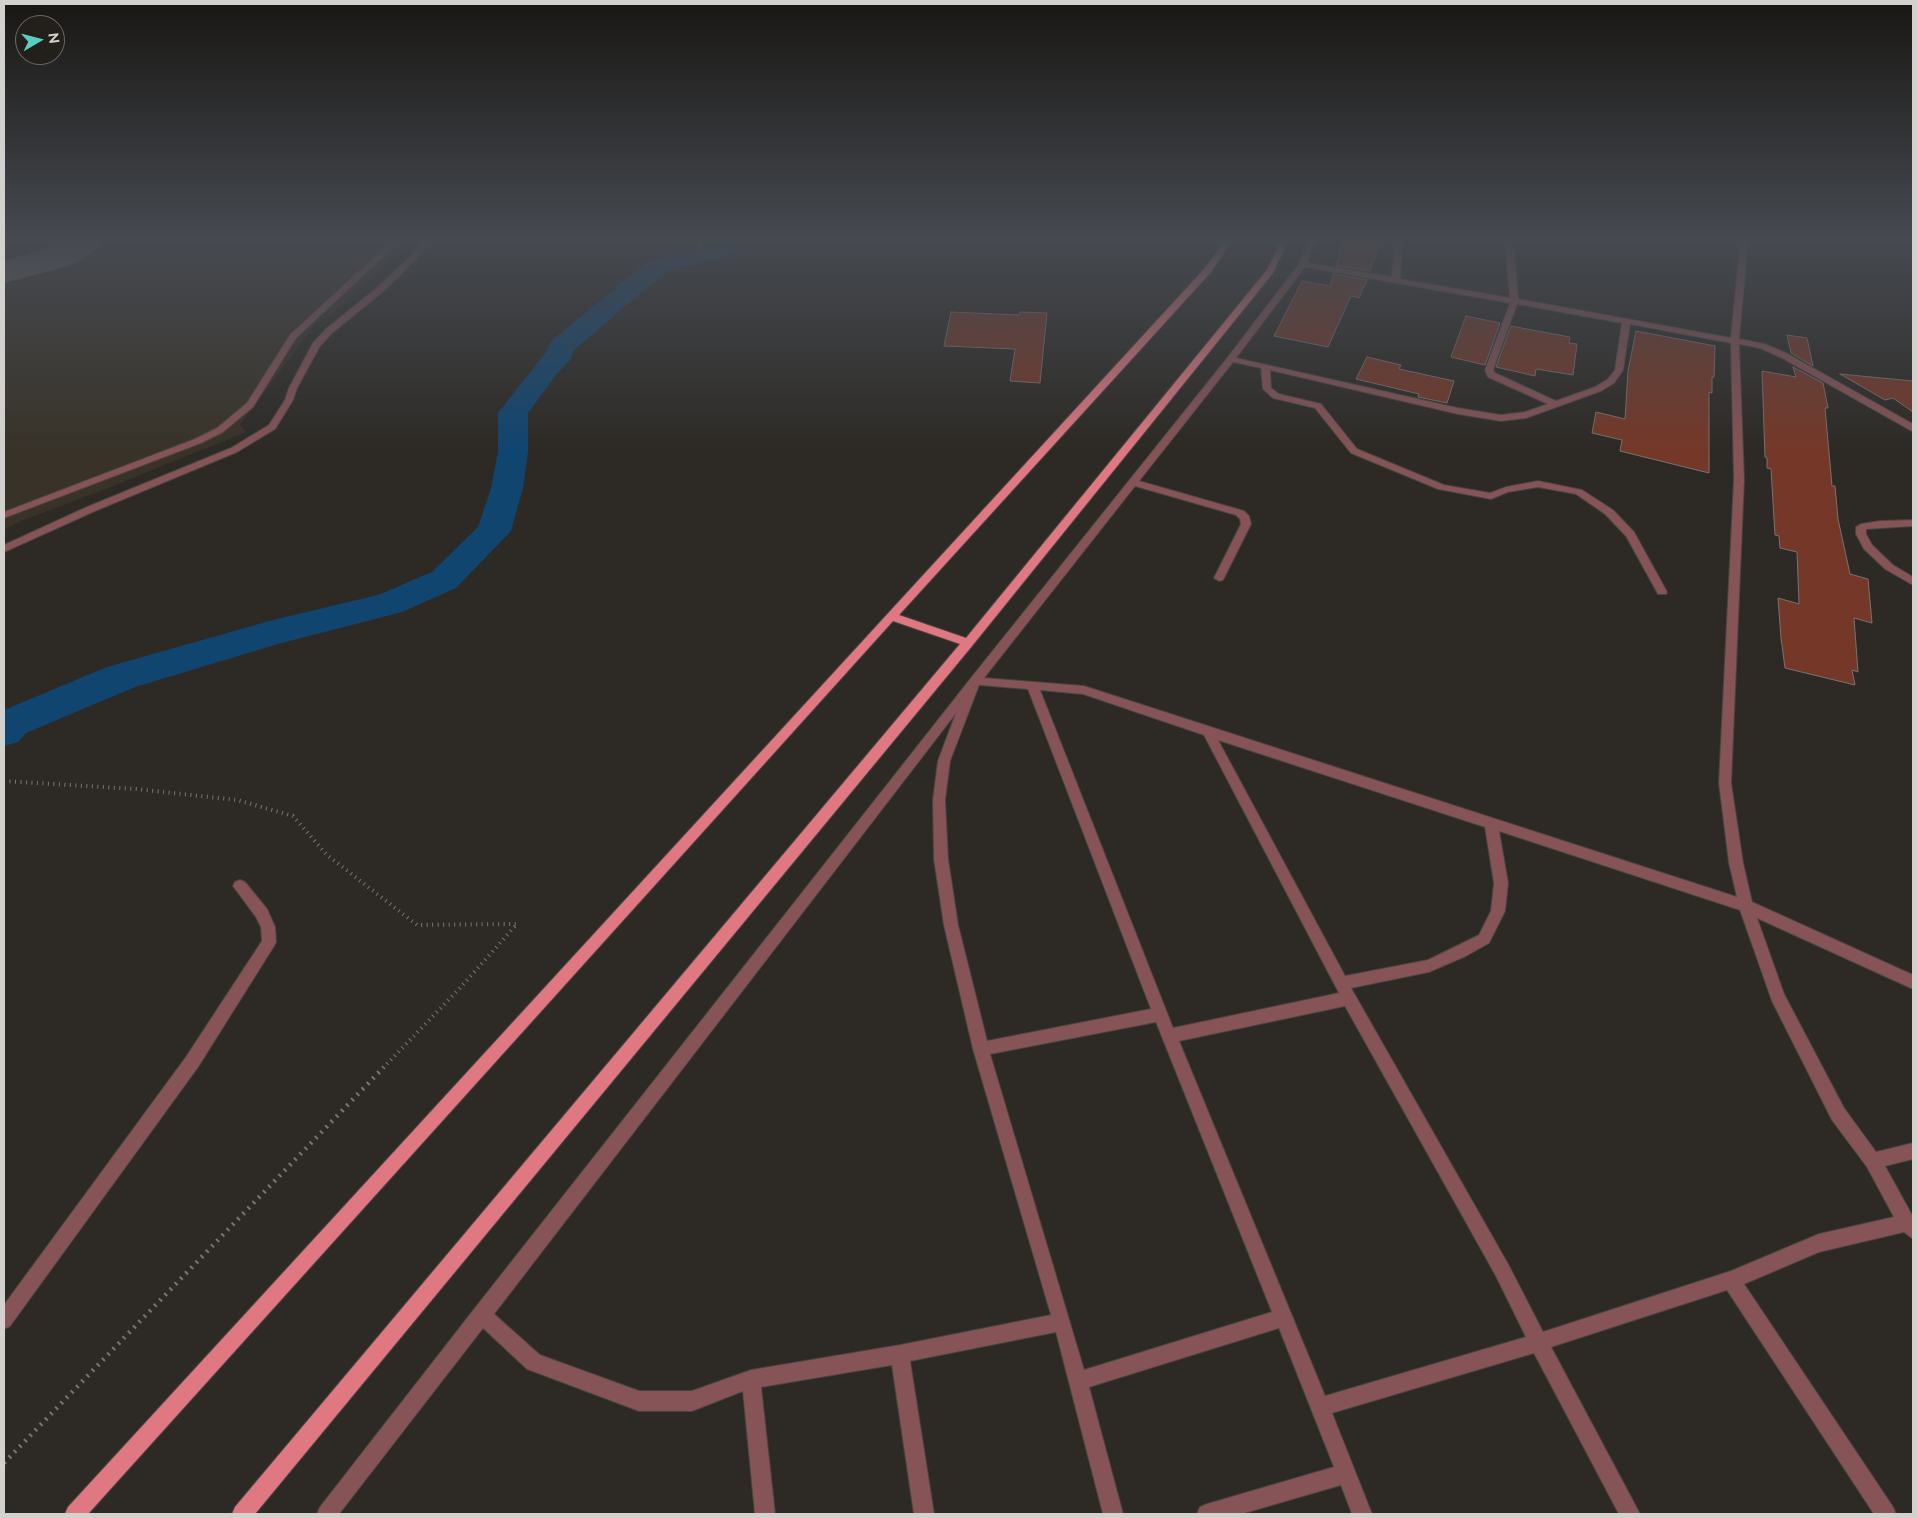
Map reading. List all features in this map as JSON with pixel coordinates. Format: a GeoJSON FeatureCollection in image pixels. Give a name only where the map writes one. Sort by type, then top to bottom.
{"type":"FeatureCollection","features":[{"type":"Feature","properties":{"kind":"main road"},"geometry":{"type":"LineString","coordinates":[[75,1514],[1170,312]]}},
{"type":"Feature","properties":{"kind":"main road"},"geometry":{"type":"LineString","coordinates":[[242,1514],[968,643],[1237,312]]}},
{"type":"Feature","properties":{"kind":"main road"},"geometry":{"type":"LineString","coordinates":[[891,616],[968,643]]}},
{"type":"Feature","properties":{"kind":"street"},"geometry":{"type":"LineString","coordinates":[[4,515],[198,441],[220,430],[250,404],[294,337],[321,312]]}},
{"type":"Feature","properties":{"kind":"street"},"geometry":{"type":"LineString","coordinates":[[4,549],[91,509],[234,450],[258,438],[272,426],[289,400],[293,388],[316,345],[329,331],[353,312]]}},
{"type":"Feature","properties":{"kind":"street"},"geometry":{"type":"LineString","coordinates":[[327,1514],[975,680],[1134,483],[1267,312]]}},
{"type":"Feature","properties":{"kind":"street"},"geometry":{"type":"LineString","coordinates":[[1510,312],[1490,370],[1491,375],[1555,404]]}},
{"type":"Feature","properties":{"kind":"street"},"geometry":{"type":"LineString","coordinates":[[1575,312],[1762,346],[1785,356],[1913,428]]}},
{"type":"Feature","properties":{"kind":"street"},"geometry":{"type":"LineString","coordinates":[[1320,1407],[1540,1342],[1731,1280],[1819,1243],[1910,1227],[1873,1161],[1838,1114],[1777,996],[1746,906],[1736,863],[1725,783],[1739,480],[1735,340],[1738,312]]}},
{"type":"Feature","properties":{"kind":"street"},"geometry":{"type":"LineString","coordinates":[[1231,359],[1483,416],[1501,418],[1526,415],[1598,389],[1611,381],[1619,370],[1626,321]]}},
{"type":"Feature","properties":{"kind":"street"},"geometry":{"type":"LineString","coordinates":[[1265,366],[1267,389],[1276,396],[1318,406],[1354,451],[1441,487],[1492,496],[1506,490],[1538,484],[1579,492],[1610,512],[1630,534],[1662,592]]}},
{"type":"Feature","properties":{"kind":"street"},"geometry":{"type":"LineString","coordinates":[[1134,483],[1240,513],[1246,518],[1246,524],[1220,578]]}},
{"type":"Feature","properties":{"kind":"street"},"geometry":{"type":"LineString","coordinates":[[1913,523],[1880,524],[1861,527],[1861,534],[1868,547],[1889,567],[1913,582]]}},
{"type":"Feature","properties":{"kind":"street"},"geometry":{"type":"LineString","coordinates":[[975,680],[1084,690],[1746,906],[1913,982]]}},
{"type":"Feature","properties":{"kind":"street"},"geometry":{"type":"LineString","coordinates":[[975,680],[944,761],[939,800],[941,859],[951,925],[981,1049],[1062,1322],[1113,1514]]}},
{"type":"Feature","properties":{"kind":"street"},"geometry":{"type":"LineString","coordinates":[[1032,685],[1160,1014],[1362,1514]]}},
{"type":"Feature","properties":{"kind":"street"},"geometry":{"type":"LineString","coordinates":[[1208,732],[1345,990],[1502,1270],[1575,1413],[1630,1514]]}},
{"type":"Feature","properties":{"kind":"street"},"geometry":{"type":"LineString","coordinates":[[1169,1036],[1429,966],[1461,952],[1484,939],[1498,911],[1501,883],[1492,824]]}},
{"type":"Feature","properties":{"kind":"street"},"geometry":{"type":"LineString","coordinates":[[4,1320],[192,1062],[257,964],[269,942],[268,927],[262,913],[240,886]]}},
{"type":"Feature","properties":{"kind":"street"},"geometry":{"type":"LineString","coordinates":[[981,1049],[1160,1014]]}},
{"type":"Feature","properties":{"kind":"street"},"geometry":{"type":"LineString","coordinates":[[1873,1161],[1913,1151]]}},
{"type":"Feature","properties":{"kind":"street"},"geometry":{"type":"LineString","coordinates":[[1731,1280],[1886,1514]]}},
{"type":"Feature","properties":{"kind":"street"},"geometry":{"type":"LineString","coordinates":[[482,1314],[534,1362],[639,1401],[692,1401],[751,1379],[900,1354],[1062,1322]]}},
{"type":"Feature","properties":{"kind":"street"},"geometry":{"type":"LineString","coordinates":[[1078,1381],[1283,1318]]}},
{"type":"Feature","properties":{"kind":"street"},"geometry":{"type":"LineString","coordinates":[[900,1354],[924,1514]]}},
{"type":"Feature","properties":{"kind":"street"},"geometry":{"type":"LineString","coordinates":[[751,1379],[765,1514]]}},
{"type":"Feature","properties":{"kind":"street"},"geometry":{"type":"LineString","coordinates":[[1208,1514],[1345,1474]]}},
{"type":"Feature","properties":{"kind":"path"},"geometry":{"type":"LineString","coordinates":[[4,781],[136,789],[237,800],[293,816],[327,855],[417,925],[517,924],[454,995],[4,1463]]}},
{"type":"Feature","properties":{"kind":"shaded area"},"geometry":{"type":"Polygon","coordinates":[[[4,312],[334,312],[327,318],[316,323],[240,425],[246,432],[101,491],[21,521],[4,530],[4,312]]]}},
{"type":"Feature","properties":{"kind":"building"},"geometry":{"type":"Polygon","coordinates":[[[951,312],[1019,315],[1020,312],[1047,313],[1040,383],[1010,381],[1015,349],[944,346],[951,312]]]}},
{"type":"Feature","properties":{"kind":"building"},"geometry":{"type":"Polygon","coordinates":[[[1286,312],[1344,312],[1328,347],[1274,336],[1286,312]]]}},
{"type":"Feature","properties":{"kind":"building"},"geometry":{"type":"Polygon","coordinates":[[[1466,316],[1500,323],[1485,365],[1451,357],[1466,316]]]}},
{"type":"Feature","properties":{"kind":"building"},"geometry":{"type":"Polygon","coordinates":[[[1511,326],[1570,337],[1569,343],[1577,344],[1573,375],[1536,369],[1535,376],[1496,367],[1511,326]]]}},
{"type":"Feature","properties":{"kind":"building"},"geometry":{"type":"Polygon","coordinates":[[[1636,331],[1715,346],[1712,393],[1709,392],[1709,473],[1620,451],[1622,440],[1592,433],[1596,412],[1625,419],[1628,371],[1636,331]]]}},
{"type":"Feature","properties":{"kind":"building"},"geometry":{"type":"Polygon","coordinates":[[[1787,335],[1807,338],[1813,366],[1791,353],[1787,335]]]}},
{"type":"Feature","properties":{"kind":"building"},"geometry":{"type":"Polygon","coordinates":[[[1367,357],[1401,365],[1399,369],[1454,381],[1447,403],[1418,397],[1419,394],[1356,379],[1367,357]]]}},
{"type":"Feature","properties":{"kind":"building"},"geometry":{"type":"Polygon","coordinates":[[[1793,367],[1823,383],[1828,408],[1825,408],[1832,486],[1835,486],[1838,519],[1850,574],[1868,579],[1872,623],[1854,618],[1858,672],[1852,670],[1855,685],[1785,668],[1778,598],[1799,604],[1797,552],[1780,548],[1779,536],[1775,535],[1771,469],[1767,468],[1767,458],[1765,457],[1762,371],[1796,377],[1793,367]]]}},
{"type":"Feature","properties":{"kind":"building"},"geometry":{"type":"Polygon","coordinates":[[[1840,374],[1913,381],[1913,412],[1893,398],[1885,400],[1840,374]]]}},
{"type":"Feature","properties":{"kind":"waterway"},"geometry":{"type":"LineString","coordinates":[[4,731],[12,723],[121,677],[273,633],[389,604],[444,580],[494,531],[507,488],[513,452],[513,413],[546,369],[560,354],[561,347],[603,312]]}}]}
